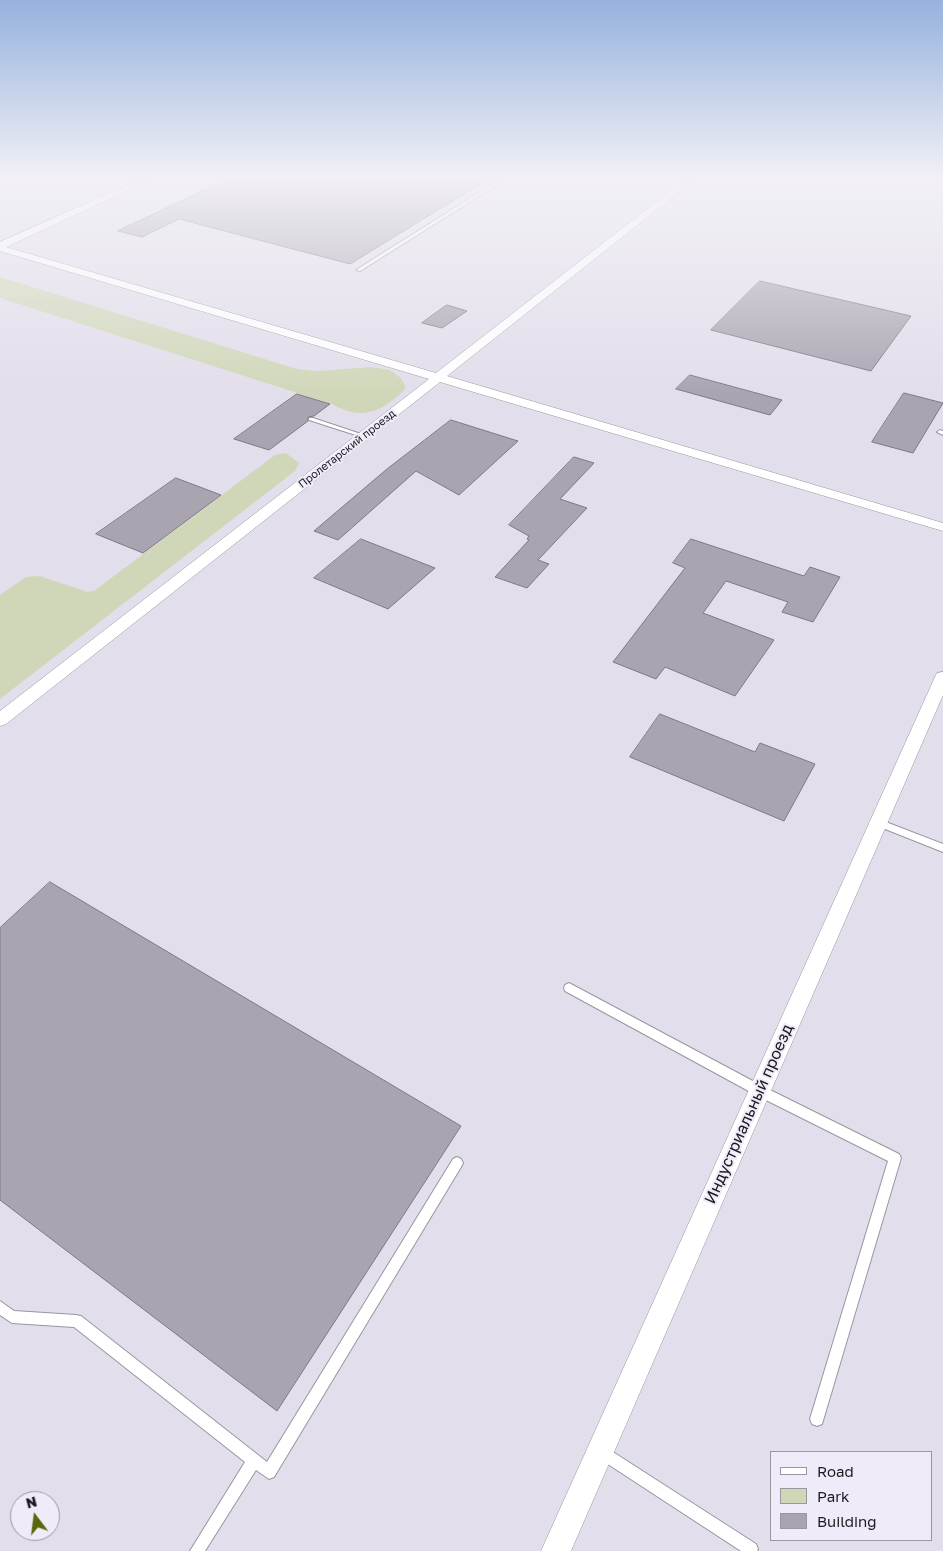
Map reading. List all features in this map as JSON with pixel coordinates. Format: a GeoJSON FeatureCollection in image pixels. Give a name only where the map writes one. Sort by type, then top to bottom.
{"type":"FeatureCollection","features":[{"type":"Feature","properties":{"kind":"street"},"geometry":{"type":"LineString","coordinates":[[11,250],[943,527]]}},
{"type":"Feature","properties":{"kind":"street","name":"Пролетарский проезд"},"geometry":{"type":"LineString","coordinates":[[0,720],[601,250]]}},
{"type":"Feature","properties":{"kind":"street","name":"Индустриальный проезд"},"geometry":{"type":"LineString","coordinates":[[556,1551],[943,677]]}},
{"type":"Feature","properties":{"kind":"lane"},"geometry":{"type":"LineString","coordinates":[[358,270],[390,250]]}},
{"type":"Feature","properties":{"kind":"lane"},"geometry":{"type":"LineString","coordinates":[[311,419],[364,436]]}},
{"type":"Feature","properties":{"kind":"lane"},"geometry":{"type":"LineString","coordinates":[[878,823],[943,848]]}},
{"type":"Feature","properties":{"kind":"lane"},"geometry":{"type":"LineString","coordinates":[[569,988],[760,1091],[895,1158],[817,1419]]}},
{"type":"Feature","properties":{"kind":"lane"},"geometry":{"type":"LineString","coordinates":[[0,1307],[12,1317],[76,1320],[269,1472],[457,1163]]}},
{"type":"Feature","properties":{"kind":"lane"},"geometry":{"type":"LineString","coordinates":[[600,1451],[751,1548]]}},
{"type":"Feature","properties":{"kind":"lane"},"geometry":{"type":"LineString","coordinates":[[197,1551],[254,1460]]}},
{"type":"Feature","properties":{"kind":"green space"},"geometry":{"type":"Polygon","coordinates":[[[0,277],[297,369],[317,371],[371,367],[390,370],[401,378],[406,388],[381,408],[363,413],[353,412],[0,298],[0,277]]]}},
{"type":"Feature","properties":{"kind":"green space"},"geometry":{"type":"Polygon","coordinates":[[[286,453],[299,463],[295,471],[0,699],[0,595],[26,577],[39,576],[88,592],[94,591],[275,455],[286,453]]]}},
{"type":"Feature","properties":{"kind":"building"},"geometry":{"type":"Polygon","coordinates":[[[298,250],[372,250],[350,264],[298,250]]]}},
{"type":"Feature","properties":{"kind":"building"},"geometry":{"type":"Polygon","coordinates":[[[760,281],[911,316],[871,371],[711,330],[760,281]]]}},
{"type":"Feature","properties":{"kind":"building"},"geometry":{"type":"Polygon","coordinates":[[[447,305],[467,311],[442,328],[422,323],[447,305]]]}},
{"type":"Feature","properties":{"kind":"building"},"geometry":{"type":"Polygon","coordinates":[[[690,375],[782,400],[770,415],[676,389],[690,375]]]}},
{"type":"Feature","properties":{"kind":"building"},"geometry":{"type":"Polygon","coordinates":[[[904,393],[943,403],[913,453],[872,442],[904,393]]]}},
{"type":"Feature","properties":{"kind":"building"},"geometry":{"type":"Polygon","coordinates":[[[297,394],[330,404],[314,416],[308,417],[308,421],[269,450],[234,439],[297,394]]]}},
{"type":"Feature","properties":{"kind":"building"},"geometry":{"type":"Polygon","coordinates":[[[451,420],[518,441],[459,495],[416,471],[338,540],[314,531],[387,469],[451,420]]]}},
{"type":"Feature","properties":{"kind":"building"},"geometry":{"type":"Polygon","coordinates":[[[574,457],[594,463],[560,499],[587,508],[538,560],[549,564],[527,588],[495,577],[529,540],[527,539],[529,536],[509,525],[574,457]]]}},
{"type":"Feature","properties":{"kind":"building"},"geometry":{"type":"Polygon","coordinates":[[[176,478],[221,495],[143,553],[96,534],[176,478]]]}},
{"type":"Feature","properties":{"kind":"building"},"geometry":{"type":"Polygon","coordinates":[[[361,539],[435,568],[388,609],[314,578],[361,539]]]}},
{"type":"Feature","properties":{"kind":"building"},"geometry":{"type":"Polygon","coordinates":[[[691,539],[804,576],[810,567],[840,577],[813,622],[782,612],[788,602],[726,581],[703,613],[774,640],[735,696],[665,667],[656,679],[613,662],[685,568],[673,563],[691,539]]]}},
{"type":"Feature","properties":{"kind":"building"},"geometry":{"type":"Polygon","coordinates":[[[660,714],[755,752],[760,743],[815,764],[784,821],[630,757],[660,714]]]}},
{"type":"Feature","properties":{"kind":"building"},"geometry":{"type":"Polygon","coordinates":[[[50,882],[461,1126],[277,1411],[0,1200],[0,928],[50,882]]]}}]}
